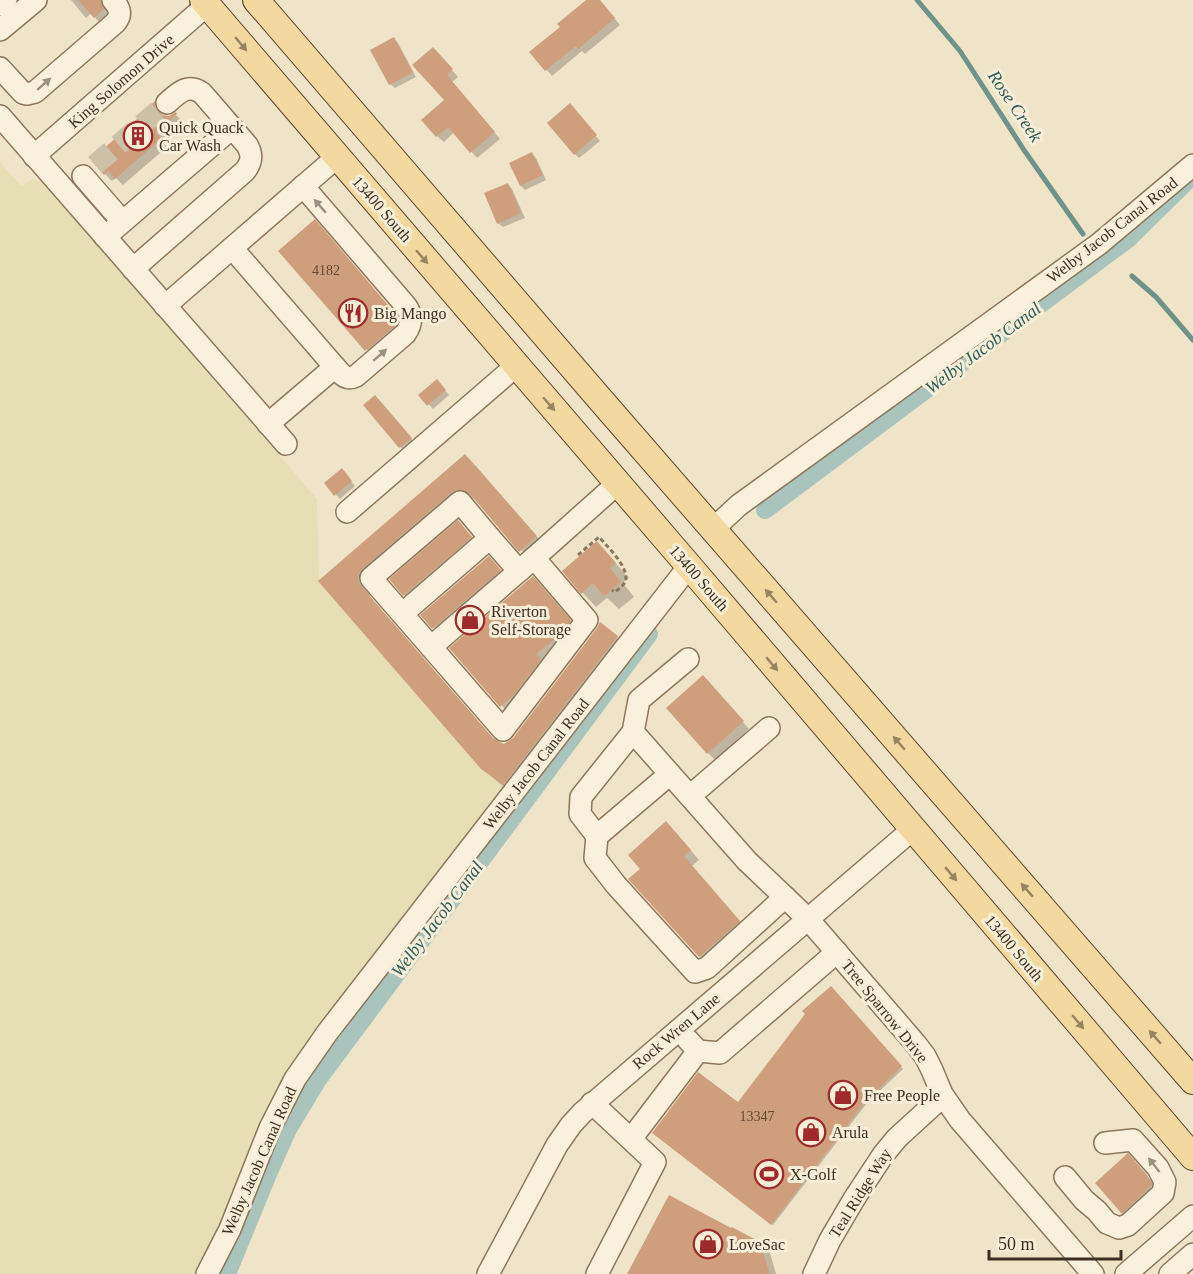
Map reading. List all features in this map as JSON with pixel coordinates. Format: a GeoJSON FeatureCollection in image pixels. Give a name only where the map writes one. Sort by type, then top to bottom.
{"type":"FeatureCollection","features":[{"type":"Feature","properties":{"kind":"main road"},"geometry":{"type":"LineString","coordinates":[[256,0],[1193,1081]]}},
{"type":"Feature","properties":{"kind":"main road","name":"13400 South"},"geometry":{"type":"LineString","coordinates":[[205,3],[1193,1157]]}},
{"type":"Feature","properties":{"kind":"street"},"geometry":{"type":"LineString","coordinates":[[0,5],[6,0]]}},
{"type":"Feature","properties":{"kind":"street"},"geometry":{"type":"LineString","coordinates":[[0,30],[36,0]]}},
{"type":"Feature","properties":{"kind":"street"},"geometry":{"type":"LineString","coordinates":[[0,68],[23,93],[35,92],[118,19],[119,8],[113,0]]}},
{"type":"Feature","properties":{"kind":"street","name":"King Solomon Drive"},"geometry":{"type":"LineString","coordinates":[[34,156],[205,3]]}},
{"type":"Feature","properties":{"kind":"street"},"geometry":{"type":"LineString","coordinates":[[133,269],[245,171],[251,158],[250,151],[232,128],[197,90],[186,89],[167,103]]}},
{"type":"Feature","properties":{"kind":"street"},"geometry":{"type":"LineString","coordinates":[[0,116],[286,444]]}},
{"type":"Feature","properties":{"kind":"street"},"geometry":{"type":"LineString","coordinates":[[105,237],[232,128]]}},
{"type":"Feature","properties":{"kind":"street"},"geometry":{"type":"LineString","coordinates":[[165,306],[337,157]]}},
{"type":"Feature","properties":{"kind":"street","name":"Welby Jacob Canal Road"},"geometry":{"type":"LineString","coordinates":[[713,529],[739,505],[1099,244],[1193,165]]}},
{"type":"Feature","properties":{"kind":"street"},"geometry":{"type":"LineString","coordinates":[[65,191],[89,170],[122,221]]}},
{"type":"Feature","properties":{"kind":"street"},"geometry":{"type":"LineString","coordinates":[[232,248],[346,378],[356,376],[405,334],[411,320],[406,306],[303,186]]}},
{"type":"Feature","properties":{"kind":"street"},"geometry":{"type":"LineString","coordinates":[[347,512],[516,366]]}},
{"type":"Feature","properties":{"kind":"street"},"geometry":{"type":"LineString","coordinates":[[268,424],[335,367]]}},
{"type":"Feature","properties":{"kind":"street"},"geometry":{"type":"LineString","coordinates":[[431,647],[618,483]]}},
{"type":"Feature","properties":{"kind":"street"},"geometry":{"type":"LineString","coordinates":[[459,502],[490,538],[527,565],[587,620],[503,730],[371,578],[459,502]]}},
{"type":"Feature","properties":{"kind":"street"},"geometry":{"type":"LineString","coordinates":[[402,614],[490,538]]}},
{"type":"Feature","properties":{"kind":"street","name":"Welby Jacob Canal Road"},"geometry":{"type":"LineString","coordinates":[[207,1274],[230,1229],[270,1128],[295,1079],[327,1033],[689,566]]}},
{"type":"Feature","properties":{"kind":"street"},"geometry":{"type":"LineString","coordinates":[[688,659],[639,700],[633,732],[581,797],[580,814],[597,836],[596,858],[616,885],[695,972],[707,968],[785,897]]}},
{"type":"Feature","properties":{"kind":"street"},"geometry":{"type":"LineString","coordinates":[[690,796],[769,728]]}},
{"type":"Feature","properties":{"kind":"street","name":"Tree Sparrow Drive"},"geometry":{"type":"LineString","coordinates":[[633,732],[747,861],[808,919],[837,952],[925,1056],[943,1096],[960,1120],[1093,1274]]}},
{"type":"Feature","properties":{"kind":"street"},"geometry":{"type":"LineString","coordinates":[[597,836],[670,774]]}},
{"type":"Feature","properties":{"kind":"street","name":"Rock Wren Lane"},"geometry":{"type":"LineString","coordinates":[[488,1274],[557,1144],[592,1103],[913,829]]}},
{"type":"Feature","properties":{"kind":"street"},"geometry":{"type":"LineString","coordinates":[[678,1029],[698,1051],[720,1053],[837,952]]}},
{"type":"Feature","properties":{"kind":"street"},"geometry":{"type":"LineString","coordinates":[[631,1139],[698,1051]]}},
{"type":"Feature","properties":{"kind":"street","name":"Teal Ridge Way"},"geometry":{"type":"LineString","coordinates":[[813,1274],[854,1199],[889,1146],[943,1096]]}},
{"type":"Feature","properties":{"kind":"street"},"geometry":{"type":"LineString","coordinates":[[592,1103],[655,1162],[597,1274]]}},
{"type":"Feature","properties":{"kind":"street"},"geometry":{"type":"LineString","coordinates":[[1065,1178],[1083,1200],[1107,1223],[1119,1228],[1128,1225],[1163,1193],[1165,1182],[1158,1168],[1133,1140],[1105,1143]]}},
{"type":"Feature","properties":{"kind":"street"},"geometry":{"type":"LineString","coordinates":[[1126,1274],[1193,1216]]}},
{"type":"Feature","properties":{"kind":"street"},"geometry":{"type":"LineString","coordinates":[[1170,1274],[1193,1254]]}},
{"type":"Feature","properties":{"kind":"path"},"geometry":{"type":"LineString","coordinates":[[579,555],[599,537],[620,562],[625,572],[625,582],[615,592],[612,590]]}},
{"type":"Feature","properties":{"kind":"shaded area"},"geometry":{"type":"Polygon","coordinates":[[[0,162],[21,186],[33,179],[47,186],[317,499],[319,581],[484,771],[508,788],[372,960],[225,1214],[197,1274],[0,1274],[0,162]]]}},
{"type":"Feature","properties":{"kind":"building"},"geometry":{"type":"Polygon","coordinates":[[[78,0],[101,0],[104,9],[94,18],[78,0]]]}},
{"type":"Feature","properties":{"kind":"building"},"geometry":{"type":"Polygon","coordinates":[[[586,0],[600,0],[615,18],[578,49],[576,46],[545,71],[529,52],[560,27],[557,24],[586,0]]]}},
{"type":"Feature","properties":{"kind":"building"},"geometry":{"type":"Polygon","coordinates":[[[394,37],[413,72],[389,85],[370,50],[394,37]]]}},
{"type":"Feature","properties":{"kind":"building"},"geometry":{"type":"Polygon","coordinates":[[[433,47],[453,69],[447,75],[495,132],[470,153],[448,127],[436,137],[421,120],[444,100],[412,65],[433,47]]]}},
{"type":"Feature","properties":{"kind":"building","name":"Quick Quack Car Wash"},"geometry":{"type":"Polygon","coordinates":[[[155,101],[157,111],[163,115],[169,116],[176,112],[177,114],[156,133],[161,139],[115,179],[108,171],[104,175],[91,160],[155,101]]]}},
{"type":"Feature","properties":{"kind":"building"},"geometry":{"type":"Polygon","coordinates":[[[570,103],[597,135],[574,155],[547,123],[570,103]]]}},
{"type":"Feature","properties":{"kind":"building"},"geometry":{"type":"Polygon","coordinates":[[[532,152],[543,175],[520,186],[509,163],[532,152]]]}},
{"type":"Feature","properties":{"kind":"building"},"geometry":{"type":"Polygon","coordinates":[[[508,183],[521,213],[497,224],[484,193],[508,183]]]}},
{"type":"Feature","properties":{"kind":"building"},"geometry":{"type":"Polygon","coordinates":[[[315,219],[398,317],[395,326],[365,351],[278,251],[315,219]]]}},
{"type":"Feature","properties":{"kind":"building"},"geometry":{"type":"Polygon","coordinates":[[[437,379],[446,390],[427,406],[418,395],[437,379]]]}},
{"type":"Feature","properties":{"kind":"building"},"geometry":{"type":"Polygon","coordinates":[[[375,395],[412,438],[399,448],[363,405],[375,395]]]}},
{"type":"Feature","properties":{"kind":"building"},"geometry":{"type":"Polygon","coordinates":[[[465,454],[537,536],[519,552],[470,494],[464,490],[457,490],[363,568],[358,580],[361,586],[493,738],[504,744],[513,738],[600,622],[618,636],[503,785],[481,769],[318,581],[465,454]]]}},
{"type":"Feature","properties":{"kind":"building"},"geometry":{"type":"Polygon","coordinates":[[[342,468],[352,481],[334,496],[324,483],[342,468]]]}},
{"type":"Feature","properties":{"kind":"building"},"geometry":{"type":"Polygon","coordinates":[[[458,520],[472,537],[403,596],[389,579],[458,520]]]}},
{"type":"Feature","properties":{"kind":"building"},"geometry":{"type":"Polygon","coordinates":[[[597,541],[616,563],[610,568],[621,582],[604,596],[593,583],[581,594],[562,571],[597,541]]]}},
{"type":"Feature","properties":{"kind":"building"},"geometry":{"type":"Polygon","coordinates":[[[489,556],[501,570],[432,629],[420,615],[489,556]]]}},
{"type":"Feature","properties":{"kind":"building"},"geometry":{"type":"Polygon","coordinates":[[[533,576],[571,620],[561,634],[536,654],[541,659],[513,696],[500,707],[449,648],[533,576]]]}},
{"type":"Feature","properties":{"kind":"building"},"geometry":{"type":"Polygon","coordinates":[[[703,675],[744,721],[707,754],[666,708],[703,675]]]}},
{"type":"Feature","properties":{"kind":"building"},"geometry":{"type":"Polygon","coordinates":[[[666,821],[691,850],[684,856],[740,921],[699,957],[628,879],[640,869],[628,855],[666,821]]]}},
{"type":"Feature","properties":{"kind":"building"},"geometry":{"type":"Polygon","coordinates":[[[831,986],[902,1066],[865,1102],[771,1225],[652,1133],[698,1072],[738,1102],[805,1014],[802,1011],[831,986]]]}},
{"type":"Feature","properties":{"kind":"building"},"geometry":{"type":"Polygon","coordinates":[[[1128,1153],[1152,1184],[1122,1214],[1095,1183],[1128,1153]]]}},
{"type":"Feature","properties":{"kind":"building"},"geometry":{"type":"Polygon","coordinates":[[[669,1195],[760,1242],[770,1274],[627,1274],[669,1195]]]}},
{"type":"Feature","properties":{"kind":"waterway","name":"Rose Creek"},"geometry":{"type":"LineString","coordinates":[[917,0],[960,51],[1024,150],[1083,234]]}},
{"type":"Feature","properties":{"kind":"waterway","name":"Welby Jacob Canal"},"geometry":{"type":"LineString","coordinates":[[765,510],[1128,239],[1187,181]]}},
{"type":"Feature","properties":{"kind":"waterway","name":"Rose Creek"},"geometry":{"type":"LineString","coordinates":[[1132,276],[1156,297],[1193,340]]}},
{"type":"Feature","properties":{"kind":"waterway","name":"Welby Jacob Canal"},"geometry":{"type":"LineString","coordinates":[[227,1274],[288,1129],[317,1081],[649,634]]}},
{"type":"Feature","properties":{"kind":"tunnel"},"geometry":{"type":"LineString","coordinates":[[95,165],[167,103]]}},
{"type":"Feature","properties":{"kind":"place","name":"Quick Quack Car Wash"},"geometry":{"type":"Point","coordinates":[138,136]}},
{"type":"Feature","properties":{"kind":"place","name":"Big Mango"},"geometry":{"type":"Point","coordinates":[353,313]}},
{"type":"Feature","properties":{"kind":"place","name":"Riverton Self-Storage"},"geometry":{"type":"Point","coordinates":[470,620]}},
{"type":"Feature","properties":{"kind":"place","name":"Free People"},"geometry":{"type":"Point","coordinates":[843,1095]}},
{"type":"Feature","properties":{"kind":"place","name":"Arula"},"geometry":{"type":"Point","coordinates":[811,1132]}},
{"type":"Feature","properties":{"kind":"place","name":"X-Golf"},"geometry":{"type":"Point","coordinates":[769,1174]}},
{"type":"Feature","properties":{"kind":"place","name":"LoveSac"},"geometry":{"type":"Point","coordinates":[708,1244]}}]}
